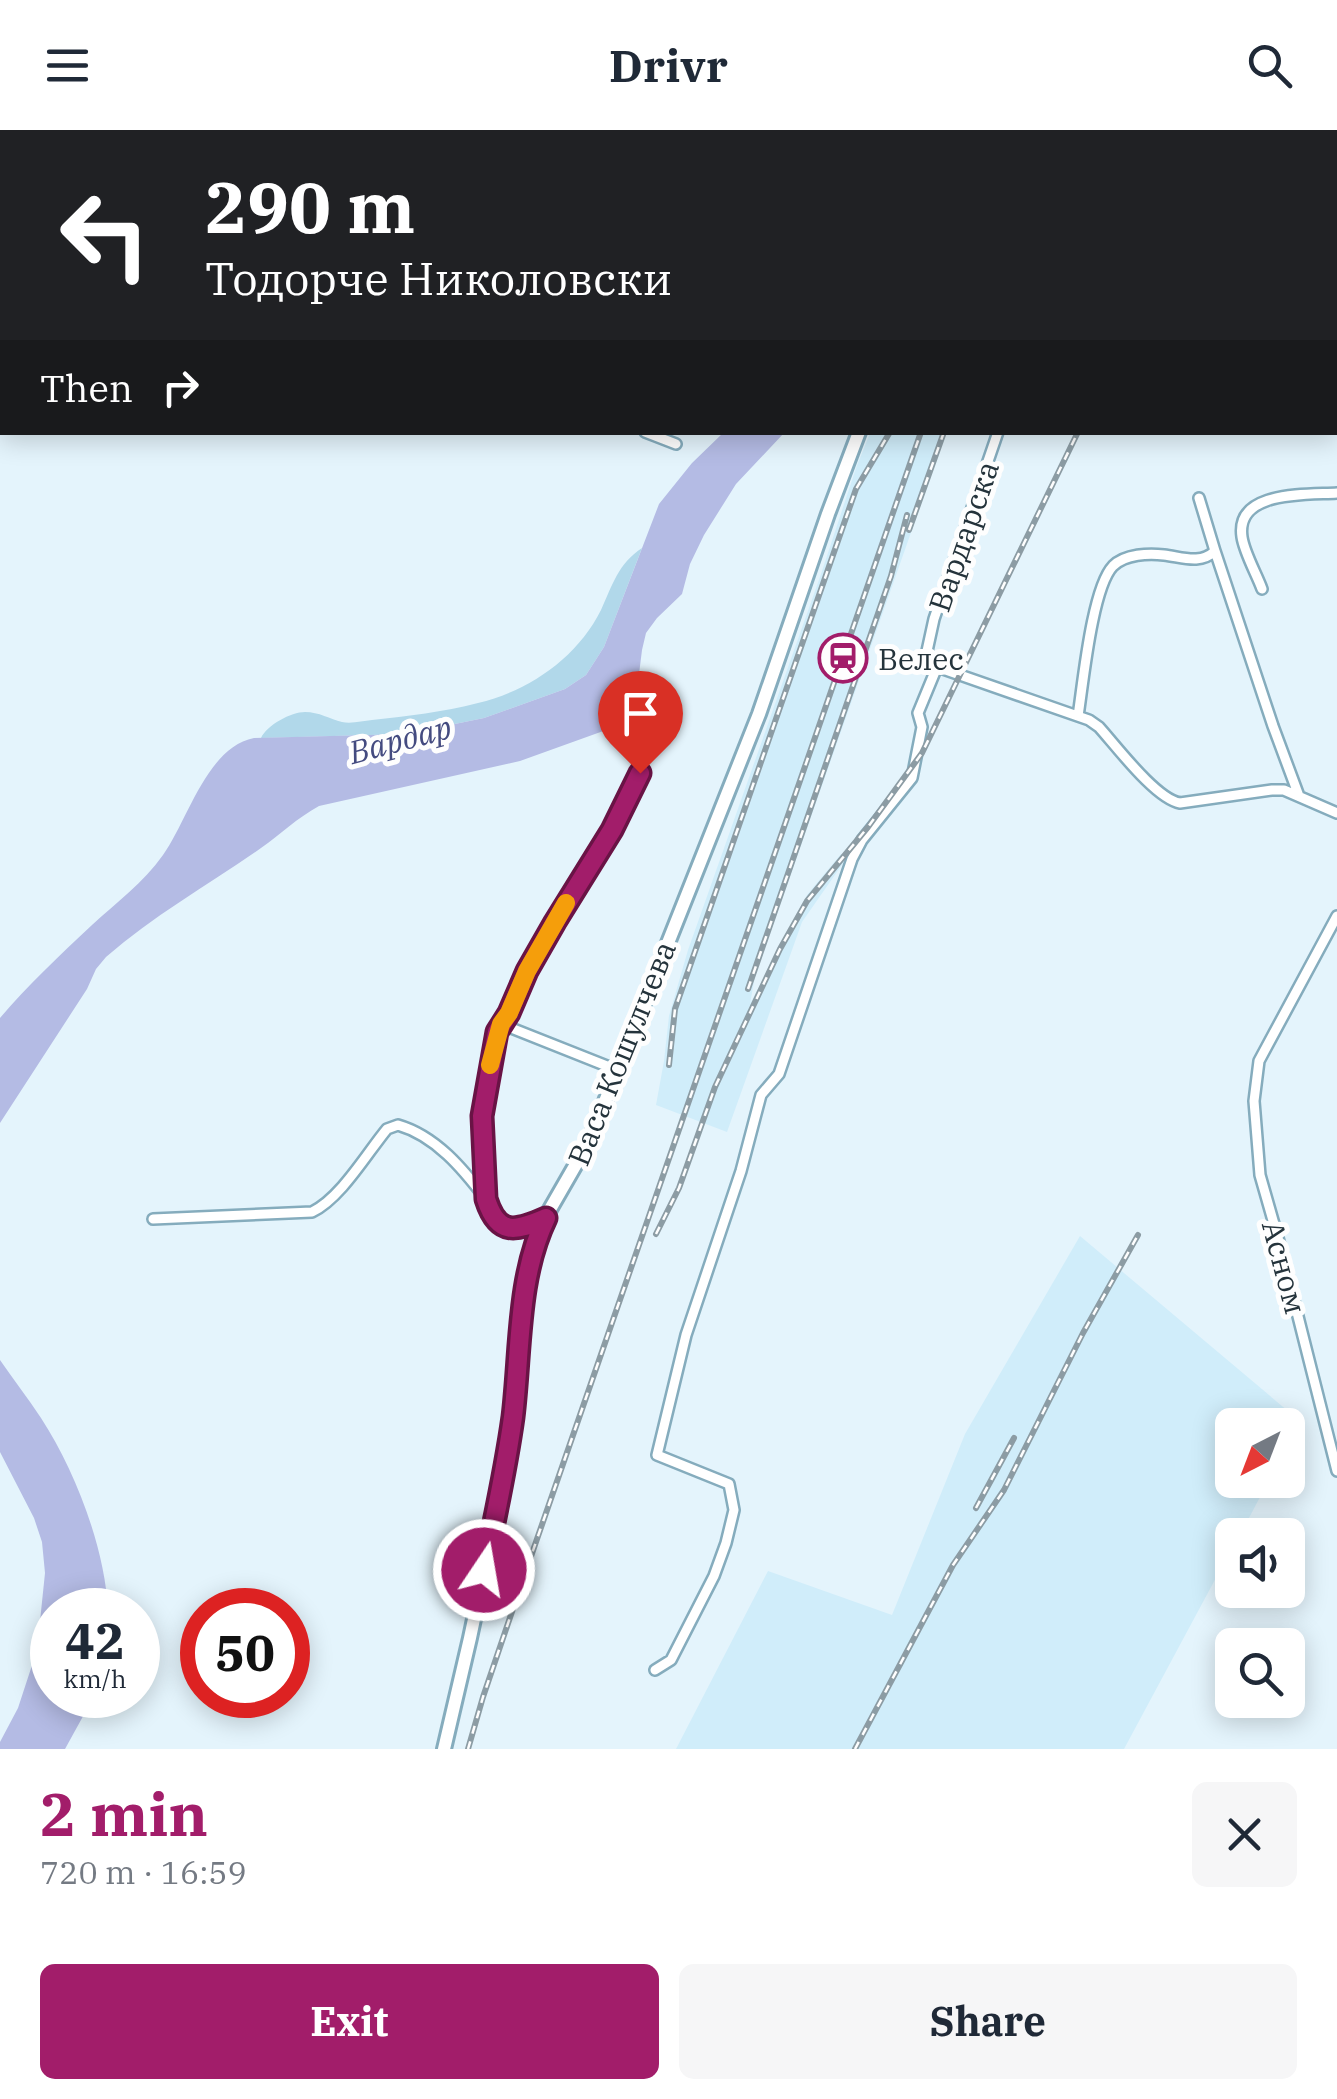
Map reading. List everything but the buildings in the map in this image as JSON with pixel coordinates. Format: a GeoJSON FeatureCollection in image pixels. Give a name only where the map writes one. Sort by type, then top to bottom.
{"type":"FeatureCollection","features":[{"type":"Feature","properties":{"kind":"main road","name":"Васа Кошулчева"},"geometry":{"type":"LineString","coordinates":[[444,1749],[501,1492],[527,1275],[536,1239],[587,1145],[765,698],[858,435]]}},
{"type":"Feature","properties":{"kind":"street"},"geometry":{"type":"LineString","coordinates":[[653,435],[676,444]]}},
{"type":"Feature","properties":{"kind":"street","name":"Вардарска"},"geometry":{"type":"LineString","coordinates":[[937,668],[927,651],[934,619],[997,435]]}},
{"type":"Feature","properties":{"kind":"street"},"geometry":{"type":"LineString","coordinates":[[1262,590],[1241,536],[1246,514],[1261,501],[1337,494]]}},
{"type":"Feature","properties":{"kind":"street"},"geometry":{"type":"LineString","coordinates":[[1199,498],[1300,796]]}},
{"type":"Feature","properties":{"kind":"street"},"geometry":{"type":"LineString","coordinates":[[1078,716],[1091,629],[1112,567],[1148,553],[1204,559],[1215,551]]}},
{"type":"Feature","properties":{"kind":"street"},"geometry":{"type":"LineString","coordinates":[[655,1670],[671,1660],[680,1647],[714,1576],[734,1510],[729,1484],[657,1455],[686,1335],[742,1171],[761,1095],[779,1074],[852,859],[862,840],[912,778],[922,727],[918,713],[937,668],[1078,716],[1099,727],[1169,802],[1180,804],[1284,790],[1337,814]]}},
{"type":"Feature","properties":{"kind":"street"},"geometry":{"type":"LineString","coordinates":[[546,1218],[510,1229],[490,1211],[486,1199],[482,1116],[494,1046],[522,982],[612,830],[640,773]]}},
{"type":"Feature","properties":{"kind":"street","name":"Асном"},"geometry":{"type":"LineString","coordinates":[[1337,916],[1260,1061],[1254,1100],[1260,1175],[1337,1471]]}},
{"type":"Feature","properties":{"kind":"street"},"geometry":{"type":"LineString","coordinates":[[501,1024],[617,1070]]}},
{"type":"Feature","properties":{"kind":"street"},"geometry":{"type":"LineString","coordinates":[[153,1219],[312,1212],[343,1185],[387,1128],[398,1124],[436,1145],[486,1199]]}},
{"type":"Feature","properties":{"kind":"shaded area"},"geometry":{"type":"Polygon","coordinates":[[[869,435],[945,435],[755,976],[750,1004],[807,895],[841,854],[846,859],[802,922],[727,1132],[656,1105],[669,1016],[688,950],[869,435]]]}},
{"type":"Feature","properties":{"kind":"shaded area"},"geometry":{"type":"Polygon","coordinates":[[[642,548],[604,647],[586,675],[565,689],[484,718],[406,734],[261,738],[274,724],[299,713],[357,722],[452,709],[515,690],[550,670],[579,643],[622,568],[642,548]]]}},
{"type":"Feature","properties":{"kind":"shaded area"},"geometry":{"type":"Polygon","coordinates":[[[1080,1236],[1284,1408],[1215,1408],[1215,1498],[1260,1498],[1249,1518],[1215,1518],[1215,1580],[1124,1749],[676,1749],[768,1571],[892,1615],[965,1434],[1080,1236]]]}},
{"type":"Feature","properties":{"kind":"water","name":"Вардар"},"geometry":{"type":"Polygon","coordinates":[[[721,435],[782,435],[736,484],[704,535],[682,594],[646,633],[638,682],[630,709],[620,725],[520,761],[319,806],[311,811],[106,957],[0,1123],[0,1018],[44,970],[155,865],[223,755],[254,738],[406,734],[484,718],[565,689],[586,675],[604,647],[659,504],[721,435]]]}},
{"type":"Feature","properties":{"kind":"water"},"geometry":{"type":"Polygon","coordinates":[[[0,1360],[41,1418],[65,1461],[86,1510],[106,1588],[43,1588],[42,1542],[0,1452],[0,1360]]]}},
{"type":"Feature","properties":{"kind":"water"},"geometry":{"type":"Polygon","coordinates":[[[30,1671],[30,1718],[82,1718],[65,1749],[0,1749],[30,1671]]]}},
{"type":"Feature","properties":{"kind":"railway"},"geometry":{"type":"LineString","coordinates":[[669,1065],[675,1009],[856,489],[888,435]]}},
{"type":"Feature","properties":{"kind":"railway"},"geometry":{"type":"LineString","coordinates":[[468,1749],[520,1588],[920,435]]}},
{"type":"Feature","properties":{"kind":"railway"},"geometry":{"type":"LineString","coordinates":[[909,530],[943,435]]}},
{"type":"Feature","properties":{"kind":"railway"},"geometry":{"type":"LineString","coordinates":[[656,1234],[679,1188],[715,1087],[780,949],[807,901],[922,753],[1077,435]]}},
{"type":"Feature","properties":{"kind":"railway"},"geometry":{"type":"LineString","coordinates":[[748,989],[891,576],[907,515]]}},
{"type":"Feature","properties":{"kind":"railway"},"geometry":{"type":"LineString","coordinates":[[855,1749],[953,1565],[1004,1490],[1083,1333],[1138,1235]]}},
{"type":"Feature","properties":{"kind":"railway"},"geometry":{"type":"LineString","coordinates":[[976,1508],[1014,1438]]}},
{"type":"Feature","properties":{"kind":"slow traffic"},"geometry":{"type":"LineString","coordinates":[[490,1065],[497,1032],[566,903]]}},
{"type":"Feature","properties":{"kind":"place","name":"Велес"},"geometry":{"type":"Point","coordinates":[843,658]}},
{"type":"Feature","properties":{"kind":"route"},"geometry":{"type":"LineString","coordinates":[[484,1570],[513,1416],[527,1275],[546,1218],[510,1229],[498,1221],[486,1199],[482,1116],[494,1046],[527,971],[612,830],[640,773]]}}]}
